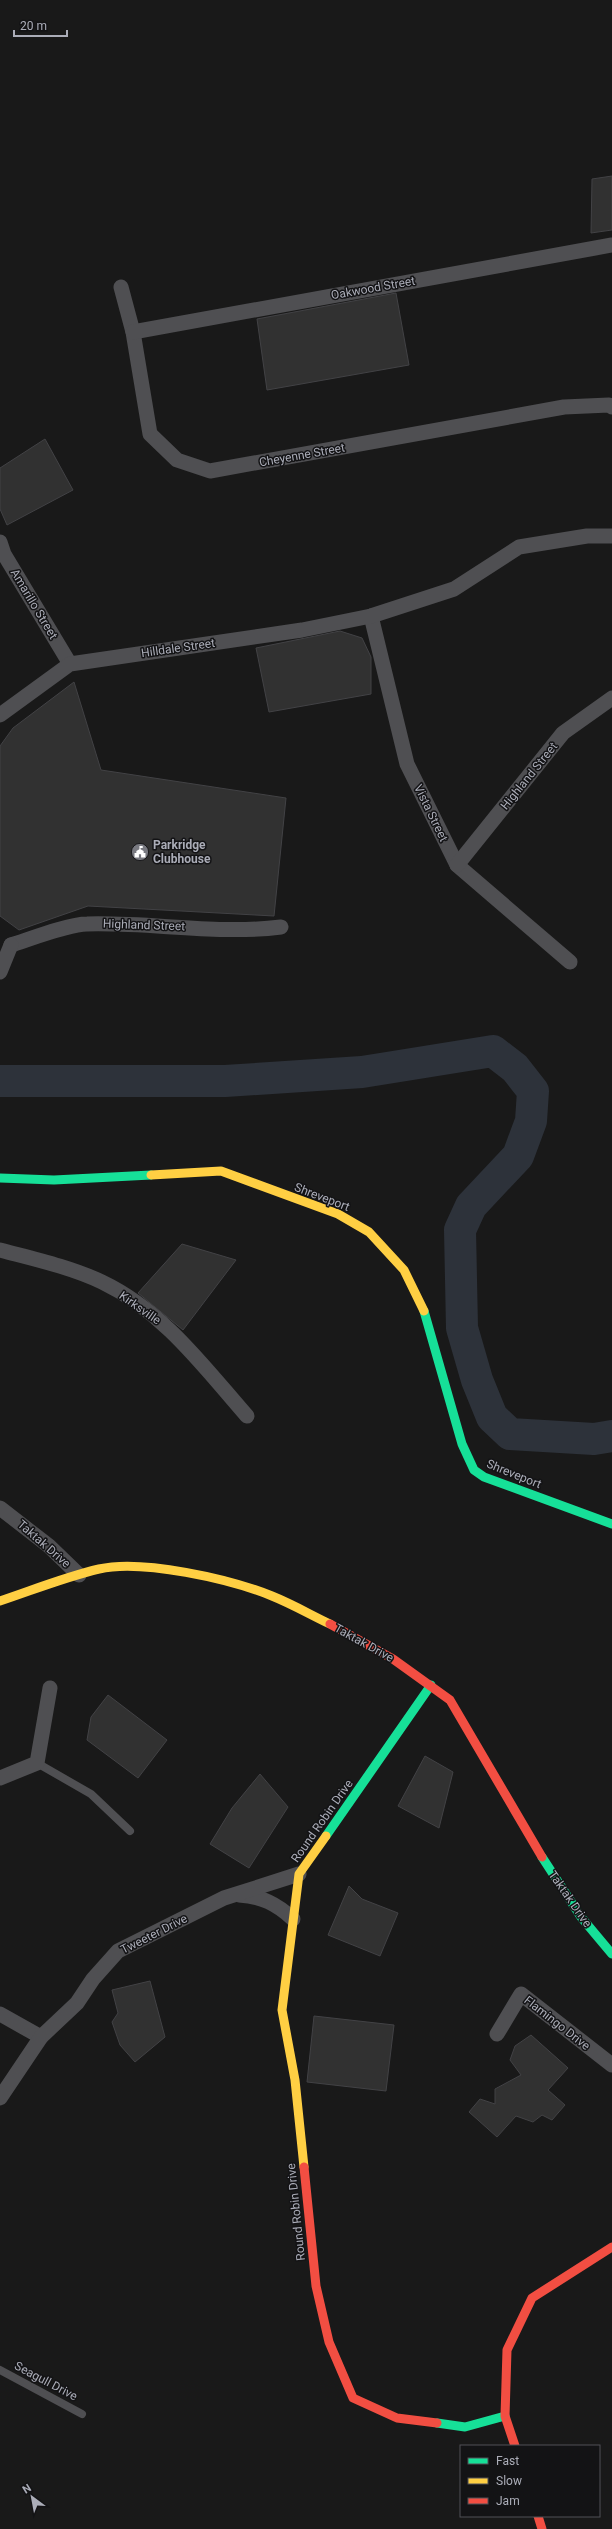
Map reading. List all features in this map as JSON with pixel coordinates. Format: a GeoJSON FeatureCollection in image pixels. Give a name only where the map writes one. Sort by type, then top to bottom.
{"type":"FeatureCollection","features":[{"type":"Feature","properties":{"kind":"street","name":"Oakwood Street"},"geometry":{"type":"LineString","coordinates":[[133,332],[612,245]]}},
{"type":"Feature","properties":{"kind":"street","name":"Cheyenne Street"},"geometry":{"type":"LineString","coordinates":[[121,287],[133,332],[150,434],[177,460],[210,472],[564,407],[609,405],[612,407]]}},
{"type":"Feature","properties":{"kind":"street","name":"Hilldale Street"},"geometry":{"type":"LineString","coordinates":[[0,715],[70,664],[302,630],[371,616],[454,589],[519,547],[587,536],[612,536]]}},
{"type":"Feature","properties":{"kind":"street","name":"Amarillo Street"},"geometry":{"type":"LineString","coordinates":[[0,542],[4,554],[70,664]]}},
{"type":"Feature","properties":{"kind":"street","name":"Vista Street"},"geometry":{"type":"LineString","coordinates":[[371,616],[407,764],[457,865],[570,962]]}},
{"type":"Feature","properties":{"kind":"street","name":"Highland Street"},"geometry":{"type":"LineString","coordinates":[[457,865],[563,732],[612,698]]}},
{"type":"Feature","properties":{"kind":"street","name":"Highland Street"},"geometry":{"type":"LineString","coordinates":[[5,941],[85,924],[257,930],[281,927]]}},
{"type":"Feature","properties":{"kind":"street"},"geometry":{"type":"LineString","coordinates":[[0,972],[5,941]]}},
{"type":"Feature","properties":{"kind":"street","name":"Shreveport"},"geometry":{"type":"LineString","coordinates":[[0,1178],[54,1180],[221,1171],[338,1214],[369,1232],[404,1270],[426,1314],[450,1408],[462,1444],[474,1470],[484,1477],[612,1524]]}},
{"type":"Feature","properties":{"kind":"street","name":"Kirksville"},"geometry":{"type":"LineString","coordinates":[[0,1250],[51,1263],[103,1282],[140,1307],[179,1337],[247,1416]]}},
{"type":"Feature","properties":{"kind":"street","name":"Taktak Drive"},"geometry":{"type":"LineString","coordinates":[[0,1508],[49,1546],[79,1575],[99,1569],[123,1566],[151,1568],[237,1585],[272,1596],[350,1634],[431,1685],[450,1700],[531,1840],[581,1917],[612,1954]]}},
{"type":"Feature","properties":{"kind":"street"},"geometry":{"type":"LineString","coordinates":[[0,1601],[79,1575]]}},
{"type":"Feature","properties":{"kind":"street","name":"Round Robin Drive"},"geometry":{"type":"LineString","coordinates":[[431,1685],[299,1874],[282,2010],[296,2080],[316,2286],[328,2342],[354,2398],[397,2418],[465,2427],[505,2416]]}},
{"type":"Feature","properties":{"kind":"street"},"geometry":{"type":"LineString","coordinates":[[0,1778],[36,1763],[50,1688]]}},
{"type":"Feature","properties":{"kind":"street","name":"Tweeter Drive"},"geometry":{"type":"LineString","coordinates":[[0,2098],[41,2036],[77,2003],[93,1979],[118,1952],[234,1895],[299,1874]]}},
{"type":"Feature","properties":{"kind":"street"},"geometry":{"type":"LineString","coordinates":[[234,1895],[267,1900],[277,1905],[293,1919]]}},
{"type":"Feature","properties":{"kind":"street","name":"Flamingo Drive"},"geometry":{"type":"LineString","coordinates":[[497,2034],[521,1994],[612,2065]]}},
{"type":"Feature","properties":{"kind":"street"},"geometry":{"type":"LineString","coordinates":[[0,2014],[41,2036]]}},
{"type":"Feature","properties":{"kind":"street"},"geometry":{"type":"LineString","coordinates":[[515,2445],[505,2416],[507,2350],[532,2298],[612,2247]]}},
{"type":"Feature","properties":{"kind":"street"},"geometry":{"type":"LineString","coordinates":[[538,2517],[542,2529]]}},
{"type":"Feature","properties":{"kind":"lane"},"geometry":{"type":"LineString","coordinates":[[36,1763],[90,1794],[130,1831]]}},
{"type":"Feature","properties":{"kind":"lane","name":"Seagull Drive"},"geometry":{"type":"LineString","coordinates":[[0,2370],[82,2414]]}},
{"type":"Feature","properties":{"kind":"building"},"geometry":{"type":"Polygon","coordinates":[[[612,176],[612,230],[591,233],[592,179],[612,176]]]}},
{"type":"Feature","properties":{"kind":"building"},"geometry":{"type":"Polygon","coordinates":[[[396,293],[409,365],[267,390],[257,319],[396,293]]]}},
{"type":"Feature","properties":{"kind":"building"},"geometry":{"type":"Polygon","coordinates":[[[45,439],[73,490],[7,525],[0,509],[0,468],[45,439]]]}},
{"type":"Feature","properties":{"kind":"building"},"geometry":{"type":"Polygon","coordinates":[[[340,631],[362,638],[371,657],[371,694],[269,712],[256,648],[340,631]]]}},
{"type":"Feature","properties":{"kind":"building","name":"Parkridge Clubhouse"},"geometry":{"type":"Polygon","coordinates":[[[74,682],[101,770],[286,798],[274,916],[88,906],[19,930],[0,916],[0,746],[13,728],[74,682]]]}},
{"type":"Feature","properties":{"kind":"building"},"geometry":{"type":"Polygon","coordinates":[[[182,1244],[236,1260],[183,1330],[138,1293],[182,1244]]]}},
{"type":"Feature","properties":{"kind":"building"},"geometry":{"type":"Polygon","coordinates":[[[108,1695],[167,1740],[138,1778],[87,1740],[91,1717],[108,1695]]]}},
{"type":"Feature","properties":{"kind":"building"},"geometry":{"type":"Polygon","coordinates":[[[425,1756],[453,1772],[439,1828],[398,1806],[425,1756]]]}},
{"type":"Feature","properties":{"kind":"building"},"geometry":{"type":"Polygon","coordinates":[[[260,1774],[288,1807],[249,1868],[210,1844],[232,1808],[260,1774]]]}},
{"type":"Feature","properties":{"kind":"building"},"geometry":{"type":"Polygon","coordinates":[[[349,1886],[362,1899],[398,1913],[380,1956],[328,1935],[349,1886]]]}},
{"type":"Feature","properties":{"kind":"building"},"geometry":{"type":"Polygon","coordinates":[[[150,1981],[165,2037],[135,2062],[120,2045],[112,2022],[118,2013],[112,1990],[150,1981]]]}},
{"type":"Feature","properties":{"kind":"building"},"geometry":{"type":"Polygon","coordinates":[[[314,2016],[394,2025],[386,2091],[307,2082],[314,2016]]]}},
{"type":"Feature","properties":{"kind":"building"},"geometry":{"type":"Polygon","coordinates":[[[531,2035],[568,2068],[548,2090],[565,2105],[552,2120],[542,2115],[533,2122],[516,2116],[497,2137],[469,2112],[480,2099],[495,2104],[495,2089],[521,2075],[510,2060],[515,2046],[531,2035]]]}},
{"type":"Feature","properties":{"kind":"waterway"},"geometry":{"type":"LineString","coordinates":[[0,1081],[225,1081],[362,1072],[493,1051],[515,1068],[533,1091],[531,1121],[518,1156],[471,1206],[460,1230],[462,1328],[477,1380],[492,1417],[510,1434],[594,1439],[612,1436]]}},
{"type":"Feature","properties":{"kind":"traffic: fast"},"geometry":{"type":"LineString","coordinates":[[0,1178],[54,1180],[151,1175]]}},
{"type":"Feature","properties":{"kind":"traffic: fast"},"geometry":{"type":"LineString","coordinates":[[424,1311],[462,1444],[474,1470],[484,1477],[612,1524]]}},
{"type":"Feature","properties":{"kind":"traffic: fast"},"geometry":{"type":"LineString","coordinates":[[326,1836],[431,1685]]}},
{"type":"Feature","properties":{"kind":"traffic: fast"},"geometry":{"type":"LineString","coordinates":[[542,1857],[581,1917],[612,1954]]}},
{"type":"Feature","properties":{"kind":"traffic: fast"},"geometry":{"type":"LineString","coordinates":[[437,2423],[465,2427],[505,2416]]}},
{"type":"Feature","properties":{"kind":"traffic: slow"},"geometry":{"type":"LineString","coordinates":[[151,1175],[221,1171],[338,1214],[369,1232],[404,1270],[424,1311]]}},
{"type":"Feature","properties":{"kind":"traffic: slow"},"geometry":{"type":"LineString","coordinates":[[0,1601],[86,1572],[117,1567],[138,1567],[186,1572],[233,1583],[279,1599],[330,1624]]}},
{"type":"Feature","properties":{"kind":"traffic: slow"},"geometry":{"type":"LineString","coordinates":[[304,2167],[295,2080],[282,2010],[299,1874],[326,1836]]}},
{"type":"Feature","properties":{"kind":"traffic: jam"},"geometry":{"type":"LineString","coordinates":[[330,1624],[393,1659],[450,1700],[542,1857]]}},
{"type":"Feature","properties":{"kind":"traffic: jam"},"geometry":{"type":"LineString","coordinates":[[304,2167],[316,2286],[329,2342],[353,2398],[397,2418],[437,2423]]}},
{"type":"Feature","properties":{"kind":"traffic: jam"},"geometry":{"type":"LineString","coordinates":[[515,2445],[505,2416],[507,2350],[532,2298],[612,2247]]}},
{"type":"Feature","properties":{"kind":"traffic: jam"},"geometry":{"type":"LineString","coordinates":[[538,2517],[542,2529]]}},
{"type":"Feature","properties":{"kind":"place","name":"Parkridge Clubhouse"},"geometry":{"type":"Point","coordinates":[140,852]}}]}
